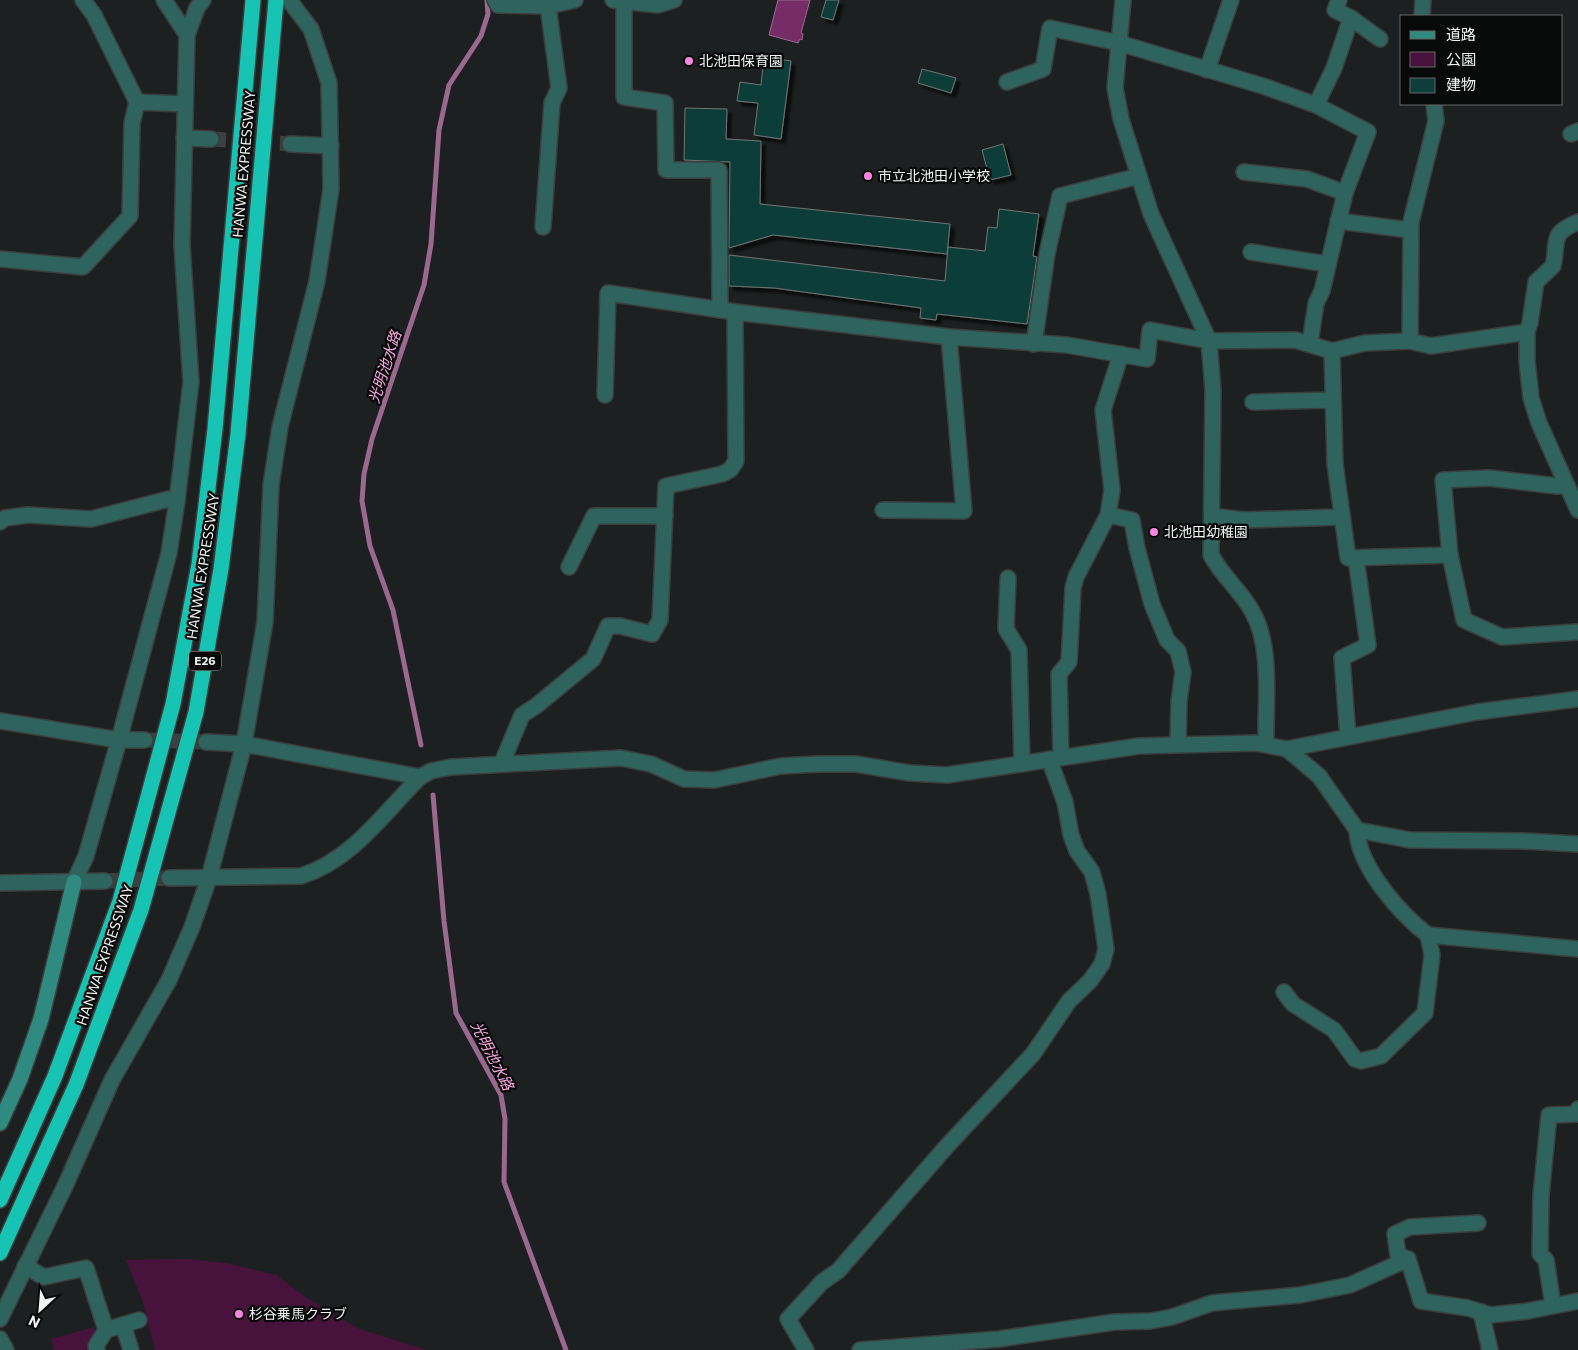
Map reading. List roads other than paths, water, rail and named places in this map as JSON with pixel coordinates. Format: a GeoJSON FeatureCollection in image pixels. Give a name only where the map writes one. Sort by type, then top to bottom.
{"type":"FeatureCollection","features":[{"type":"Feature","properties":{"kind":"highway","name":"HANWA EXPRESSWAY"},"geometry":{"type":"LineString","coordinates":[[0,1200],[55,1076],[120,901],[172,704],[199,564],[215,429],[253,0]]}},
{"type":"Feature","properties":{"kind":"highway","name":"HANWA EXPRESSWAY"},"geometry":{"type":"LineString","coordinates":[[0,1253],[76,1085],[140,910],[196,712],[221,570],[238,434],[271,37],[276,0]]}},
{"type":"Feature","properties":{"kind":"street"},"geometry":{"type":"LineString","coordinates":[[0,259],[83,267],[130,216],[132,123],[137,102],[94,15],[83,0]]}},
{"type":"Feature","properties":{"kind":"street"},"geometry":{"type":"LineString","coordinates":[[164,0],[187,34]]}},
{"type":"Feature","properties":{"kind":"street"},"geometry":{"type":"LineString","coordinates":[[0,1123],[20,1079],[41,1019],[74,882],[86,856],[169,553],[191,382],[182,245],[187,34],[197,8],[203,0]]}},
{"type":"Feature","properties":{"kind":"street"},"geometry":{"type":"LineString","coordinates":[[0,1319],[66,1184],[112,1080],[169,980],[192,927],[209,878],[244,744],[265,622],[271,485],[280,427],[318,281],[331,189],[329,84],[311,29],[289,0]]}},
{"type":"Feature","properties":{"kind":"street"},"geometry":{"type":"LineString","coordinates":[[495,0],[498,5],[548,6],[575,0]]}},
{"type":"Feature","properties":{"kind":"street"},"geometry":{"type":"LineString","coordinates":[[502,763],[522,715],[536,706],[593,659],[608,626],[620,626],[652,634],[660,620],[666,486],[722,474],[730,470],[736,461],[719,170],[666,170],[665,103],[624,97],[618,1],[658,5],[674,0]]}},
{"type":"Feature","properties":{"kind":"street"},"geometry":{"type":"LineString","coordinates":[[1122,0],[1115,88],[1122,119],[1151,214],[1209,341],[1214,391],[1211,555],[1220,571],[1251,609],[1258,623],[1265,647],[1266,744]]}},
{"type":"Feature","properties":{"kind":"street"},"geometry":{"type":"LineString","coordinates":[[1207,70],[1231,0]]}},
{"type":"Feature","properties":{"kind":"street"},"geometry":{"type":"LineString","coordinates":[[1339,0],[1335,10],[1351,18],[1380,39]]}},
{"type":"Feature","properties":{"kind":"street"},"geometry":{"type":"LineString","coordinates":[[1422,15],[1424,0]]}},
{"type":"Feature","properties":{"kind":"street"},"geometry":{"type":"LineString","coordinates":[[543,227],[552,103],[559,88],[548,6]]}},
{"type":"Feature","properties":{"kind":"street"},"geometry":{"type":"LineString","coordinates":[[1316,105],[1334,68],[1351,18]]}},
{"type":"Feature","properties":{"kind":"street"},"geometry":{"type":"LineString","coordinates":[[1007,82],[1042,69],[1050,28],[1119,43],[1263,86],[1316,105],[1368,132],[1345,193],[1322,291],[1316,303],[1310,343]]}},
{"type":"Feature","properties":{"kind":"street"},"geometry":{"type":"LineString","coordinates":[[137,102],[185,104]]}},
{"type":"Feature","properties":{"kind":"street"},"geometry":{"type":"LineString","coordinates":[[1410,340],[1410,222],[1436,122],[1434,105]]}},
{"type":"Feature","properties":{"kind":"street"},"geometry":{"type":"LineString","coordinates":[[184,138],[211,139]]}},
{"type":"Feature","properties":{"kind":"street"},"geometry":{"type":"LineString","coordinates":[[290,144],[331,146]]}},
{"type":"Feature","properties":{"kind":"street"},"geometry":{"type":"LineString","coordinates":[[1244,172],[1307,179],[1345,193]]}},
{"type":"Feature","properties":{"kind":"street"},"geometry":{"type":"LineString","coordinates":[[1034,344],[1048,254],[1060,196],[1139,176]]}},
{"type":"Feature","properties":{"kind":"street"},"geometry":{"type":"LineString","coordinates":[[1338,222],[1410,230]]}},
{"type":"Feature","properties":{"kind":"street"},"geometry":{"type":"LineString","coordinates":[[1578,222],[1562,229],[1556,239],[1553,266],[1536,282],[1527,332],[1527,362],[1531,398],[1539,423],[1578,510]]}},
{"type":"Feature","properties":{"kind":"street"},"geometry":{"type":"LineString","coordinates":[[1251,252],[1327,264]]}},
{"type":"Feature","properties":{"kind":"street"},"geometry":{"type":"LineString","coordinates":[[605,395],[608,293],[727,311],[949,337],[1066,345],[1147,358],[1150,330],[1209,341],[1295,340],[1332,351],[1365,344],[1410,340],[1431,346],[1527,332]]}},
{"type":"Feature","properties":{"kind":"street"},"geometry":{"type":"LineString","coordinates":[[883,510],[964,511],[949,337]]}},
{"type":"Feature","properties":{"kind":"street"},"geometry":{"type":"LineString","coordinates":[[1332,351],[1335,464],[1348,558],[1450,555]]}},
{"type":"Feature","properties":{"kind":"street"},"geometry":{"type":"LineString","coordinates":[[806,1350],[788,1319],[822,1282],[838,1271],[947,1146],[1033,1054],[1069,1001],[1090,981],[1102,964],[1106,949],[1098,894],[1092,872],[1077,850],[1071,835],[1055,758],[1059,674],[1069,662],[1073,588],[1076,577],[1108,515],[1112,490],[1103,410],[1121,354]]}},
{"type":"Feature","properties":{"kind":"street"},"geometry":{"type":"LineString","coordinates":[[1253,402],[1333,400]]}},
{"type":"Feature","properties":{"kind":"street"},"geometry":{"type":"LineString","coordinates":[[1566,485],[1557,486],[1489,478],[1443,480],[1450,555],[1464,620],[1502,637],[1578,632]]}},
{"type":"Feature","properties":{"kind":"street"},"geometry":{"type":"LineString","coordinates":[[0,522],[5,518],[28,514],[91,519],[168,499],[177,501]]}},
{"type":"Feature","properties":{"kind":"street"},"geometry":{"type":"LineString","coordinates":[[1108,515],[1132,520],[1137,548],[1152,604],[1167,640],[1178,652],[1183,672],[1179,701],[1178,744]]}},
{"type":"Feature","properties":{"kind":"street"},"geometry":{"type":"LineString","coordinates":[[569,567],[594,516],[665,516]]}},
{"type":"Feature","properties":{"kind":"street"},"geometry":{"type":"LineString","coordinates":[[1212,516],[1243,520],[1342,517]]}},
{"type":"Feature","properties":{"kind":"street"},"geometry":{"type":"LineString","coordinates":[[1348,737],[1342,658],[1368,645],[1356,558]]}},
{"type":"Feature","properties":{"kind":"street"},"geometry":{"type":"LineString","coordinates":[[1008,578],[1006,629],[1019,650],[1022,764]]}},
{"type":"Feature","properties":{"kind":"street"},"geometry":{"type":"LineString","coordinates":[[169,878],[301,876],[320,870],[345,854],[420,777],[431,771],[451,767],[620,758],[652,764],[684,779],[714,780],[781,766],[809,764],[856,764],[910,773],[946,775],[1139,746],[1266,744],[1287,749],[1477,712],[1578,699]]}},
{"type":"Feature","properties":{"kind":"street"},"geometry":{"type":"LineString","coordinates":[[0,721],[119,740],[145,740]]}},
{"type":"Feature","properties":{"kind":"street"},"geometry":{"type":"LineString","coordinates":[[206,742],[244,744],[420,777]]}},
{"type":"Feature","properties":{"kind":"street"},"geometry":{"type":"LineString","coordinates":[[1287,749],[1319,776],[1357,830],[1358,843],[1377,881],[1415,926],[1428,935],[1578,949]]}},
{"type":"Feature","properties":{"kind":"street"},"geometry":{"type":"LineString","coordinates":[[1357,830],[1410,840],[1514,840],[1578,844]]}},
{"type":"Feature","properties":{"kind":"street"},"geometry":{"type":"LineString","coordinates":[[0,883],[105,881]]}},
{"type":"Feature","properties":{"kind":"street"},"geometry":{"type":"LineString","coordinates":[[1284,992],[1293,1004],[1334,1030],[1355,1059],[1361,1061],[1381,1056],[1425,1013],[1432,955],[1428,935]]}},
{"type":"Feature","properties":{"kind":"street"},"geometry":{"type":"LineString","coordinates":[[1553,1305],[1546,1260],[1540,1254],[1541,1195],[1550,1115],[1578,1114],[1578,1109]]}},
{"type":"Feature","properties":{"kind":"street"},"geometry":{"type":"LineString","coordinates":[[1408,1258],[1398,1254],[1395,1234],[1410,1227],[1478,1223]]}},
{"type":"Feature","properties":{"kind":"street"},"geometry":{"type":"LineString","coordinates":[[1408,1258],[1421,1301],[1468,1308],[1490,1315],[1578,1301]]}},
{"type":"Feature","properties":{"kind":"street"},"geometry":{"type":"LineString","coordinates":[[860,1350],[999,1339],[1115,1322],[1151,1321],[1172,1317],[1212,1303],[1300,1295],[1350,1285],[1408,1258]]}},
{"type":"Feature","properties":{"kind":"street"},"geometry":{"type":"LineString","coordinates":[[26,1266],[44,1276],[86,1268],[106,1330]]}},
{"type":"Feature","properties":{"kind":"street"},"geometry":{"type":"LineString","coordinates":[[1482,1312],[1490,1350]]}},
{"type":"Feature","properties":{"kind":"street"},"geometry":{"type":"LineString","coordinates":[[97,1350],[96,1346],[106,1330],[139,1320]]}},
{"type":"Feature","properties":{"kind":"street"},"geometry":{"type":"LineString","coordinates":[[123,1325],[130,1350]]}},
{"type":"Feature","properties":{"kind":"street"},"geometry":{"type":"LineString","coordinates":[[0,1339],[6,1350]]}},
{"type":"Feature","properties":{"kind":"waterway","name":"光明池水路"},"geometry":{"type":"LineString","coordinates":[[421,745],[393,610],[370,546],[362,501],[364,474],[372,439],[424,285],[431,244],[439,130],[449,85],[481,36],[488,14],[487,0]]}},
{"type":"Feature","properties":{"kind":"waterway","name":"光明池水路"},"geometry":{"type":"LineString","coordinates":[[433,795],[444,921],[456,1013],[501,1095],[505,1119],[504,1182],[566,1350]]}},
{"type":"Feature","properties":{"kind":"tunnel"},"geometry":{"type":"LineString","coordinates":[[211,139],[290,144]]}},
{"type":"Feature","properties":{"kind":"tunnel"},"geometry":{"type":"LineString","coordinates":[[145,740],[206,742]]}},
{"type":"Feature","properties":{"kind":"tunnel"},"geometry":{"type":"LineString","coordinates":[[105,881],[169,878]]}},
{"type":"Feature","properties":{"kind":"place","name":"北池田保育園"},"geometry":{"type":"Point","coordinates":[689,61]}},
{"type":"Feature","properties":{"kind":"place","name":"市立北池田小学校"},"geometry":{"type":"Point","coordinates":[868,176]}},
{"type":"Feature","properties":{"kind":"place","name":"北池田幼稚園"},"geometry":{"type":"Point","coordinates":[1154,532]}},
{"type":"Feature","properties":{"kind":"place","name":"杉谷乗馬クラブ"},"geometry":{"type":"Point","coordinates":[239,1314]}}]}
